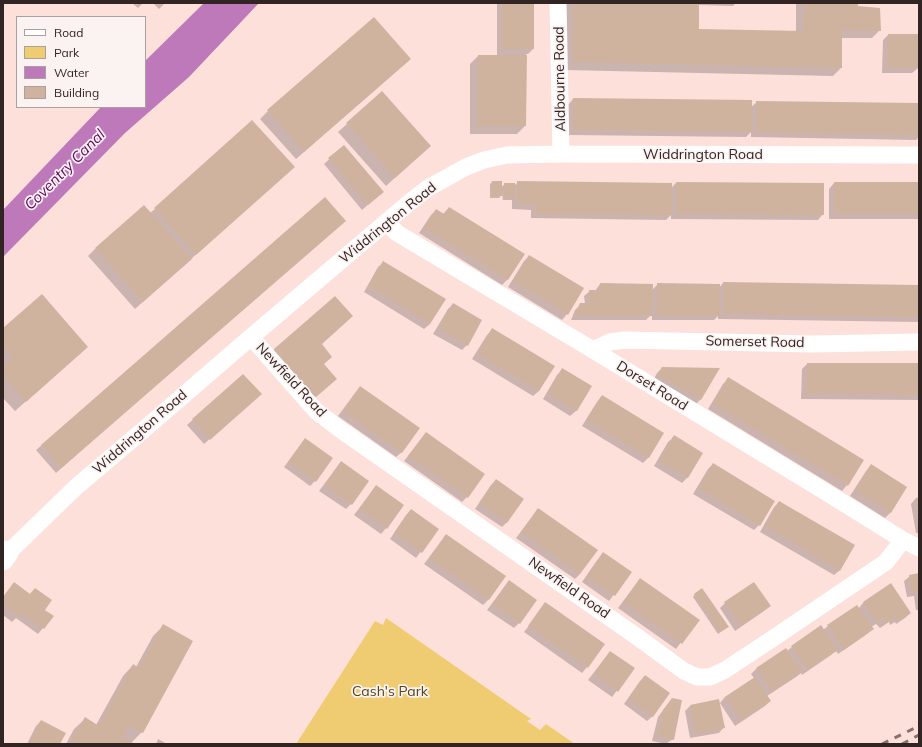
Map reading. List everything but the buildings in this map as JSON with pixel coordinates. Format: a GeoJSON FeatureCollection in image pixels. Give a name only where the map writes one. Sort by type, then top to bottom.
{"type":"FeatureCollection","features":[{"type":"Feature","properties":{"kind":"street","name":"Aldbourne Road"},"geometry":{"type":"LineString","coordinates":[[558,3],[561,154]]}},
{"type":"Feature","properties":{"kind":"street","name":"Widdrington Road"},"geometry":{"type":"LineString","coordinates":[[5,555],[76,487],[386,222],[428,188],[466,167],[484,160],[507,155],[919,155]]}},
{"type":"Feature","properties":{"kind":"street","name":"Dorset Road"},"geometry":{"type":"LineString","coordinates":[[386,222],[397,233],[593,350],[903,540],[919,548]]}},
{"type":"Feature","properties":{"kind":"street","name":"Newfield Road"},"geometry":{"type":"LineString","coordinates":[[251,336],[316,411],[341,430],[630,631],[684,671],[697,677],[710,677],[725,670],[772,639],[886,562],[903,540]]}},
{"type":"Feature","properties":{"kind":"street","name":"Somerset Road"},"geometry":{"type":"LineString","coordinates":[[593,350],[610,342],[624,340],[813,344],[919,342]]}},
{"type":"Feature","properties":{"kind":"green space","name":"Cash's Park"},"geometry":{"type":"Polygon","coordinates":[[[386,618],[531,719],[527,721],[540,730],[546,724],[575,744],[296,744],[375,621],[383,625],[386,618]]]}},
{"type":"Feature","properties":{"kind":"water","name":"Coventry Canal"},"geometry":{"type":"Polygon","coordinates":[[[204,3],[259,3],[189,77],[125,133],[3,257],[3,210],[100,108],[146,108],[146,60],[204,3]]]}},
{"type":"Feature","properties":{"kind":"railway"},"geometry":{"type":"LineString","coordinates":[[882,744],[919,726]]}},
{"type":"Feature","properties":{"kind":"railway"},"geometry":{"type":"LineString","coordinates":[[902,744],[919,735]]}}]}
